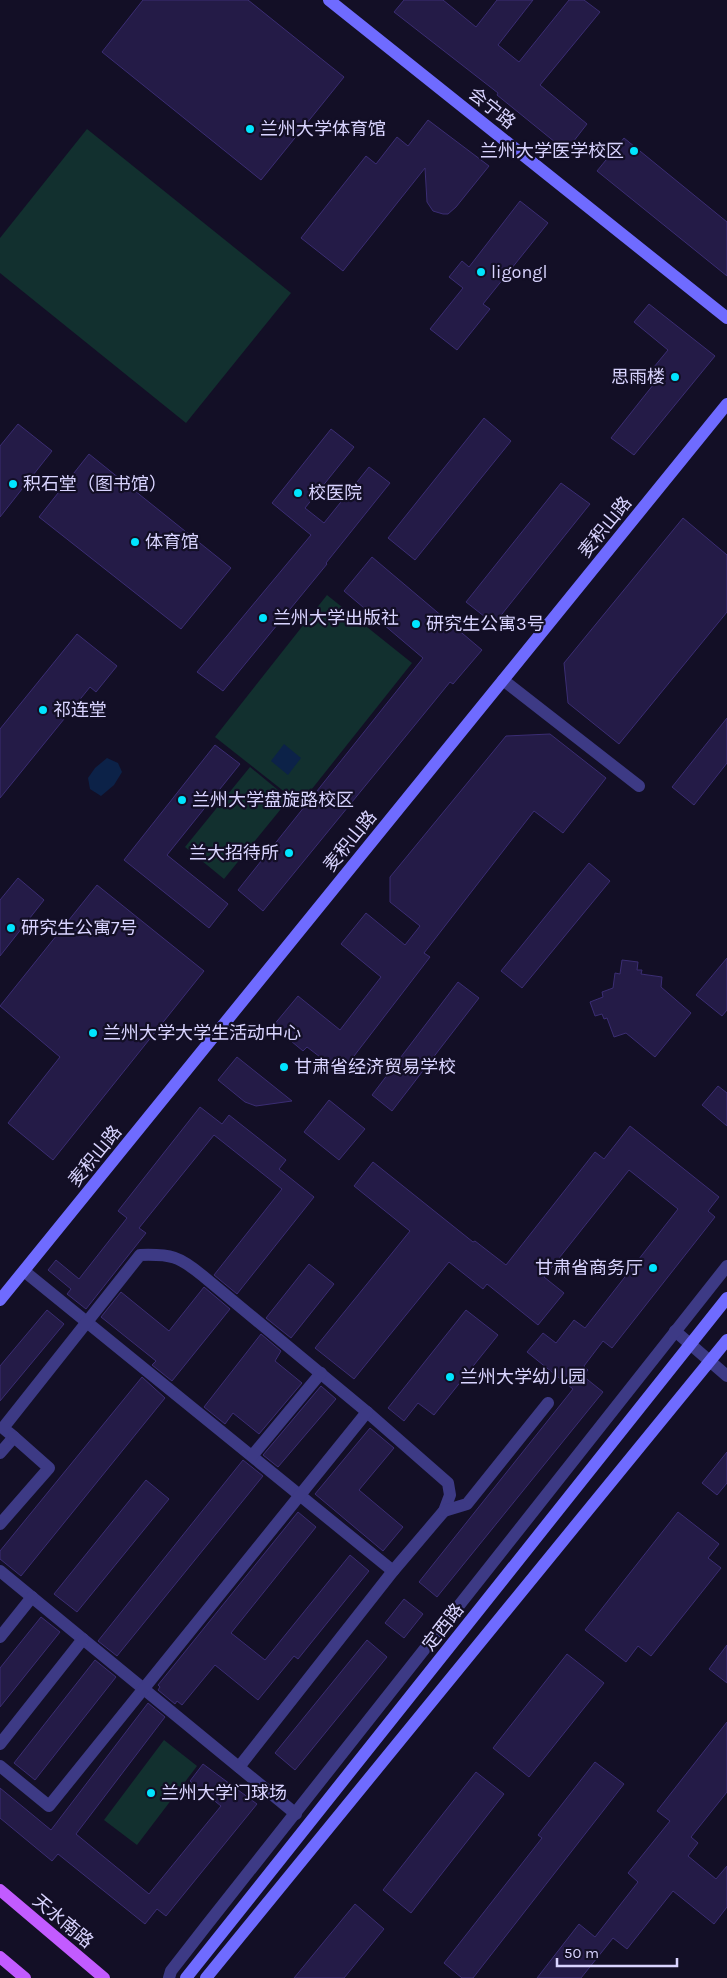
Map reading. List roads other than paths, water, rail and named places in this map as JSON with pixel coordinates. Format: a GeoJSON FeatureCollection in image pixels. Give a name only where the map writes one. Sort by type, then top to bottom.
{"type":"FeatureCollection","features":[{"type":"Feature","properties":{"kind":"main road","name":"会宁路"},"geometry":{"type":"LineString","coordinates":[[329,0],[727,318]]}},
{"type":"Feature","properties":{"kind":"main road","name":"麦积山路"},"geometry":{"type":"LineString","coordinates":[[0,1300],[727,404]]}},
{"type":"Feature","properties":{"kind":"main road","name":"定西路"},"geometry":{"type":"LineString","coordinates":[[186,1978],[727,1298]]}},
{"type":"Feature","properties":{"kind":"main road"},"geometry":{"type":"LineString","coordinates":[[206,1978],[727,1340]]}},
{"type":"Feature","properties":{"kind":"main road","name":"天水南路"},"geometry":{"type":"LineString","coordinates":[[0,1890],[104,1978]]}},
{"type":"Feature","properties":{"kind":"main road"},"geometry":{"type":"LineString","coordinates":[[0,1957],[25,1978]]}},
{"type":"Feature","properties":{"kind":"street"},"geometry":{"type":"LineString","coordinates":[[503,680],[639,786]]}},
{"type":"Feature","properties":{"kind":"street"},"geometry":{"type":"LineString","coordinates":[[0,1524],[49,1468],[3,1428],[140,1255],[165,1254],[185,1261],[321,1373],[448,1483],[450,1495],[444,1511],[393,1571],[239,1767]]}},
{"type":"Feature","properties":{"kind":"street"},"geometry":{"type":"LineString","coordinates":[[169,1978],[189,1949],[727,1266]]}},
{"type":"Feature","properties":{"kind":"street"},"geometry":{"type":"LineString","coordinates":[[24,1271],[393,1571]]}},
{"type":"Feature","properties":{"kind":"street"},"geometry":{"type":"LineString","coordinates":[[675,1331],[727,1376]]}},
{"type":"Feature","properties":{"kind":"street"},"geometry":{"type":"LineString","coordinates":[[252,1456],[321,1373]]}},
{"type":"Feature","properties":{"kind":"street"},"geometry":{"type":"LineString","coordinates":[[444,1511],[467,1504],[548,1402]]}},
{"type":"Feature","properties":{"kind":"street"},"geometry":{"type":"LineString","coordinates":[[0,1766],[49,1806],[367,1412]]}},
{"type":"Feature","properties":{"kind":"street"},"geometry":{"type":"LineString","coordinates":[[0,1454],[14,1437]]}},
{"type":"Feature","properties":{"kind":"street"},"geometry":{"type":"LineString","coordinates":[[0,1571],[296,1814]]}},
{"type":"Feature","properties":{"kind":"street"},"geometry":{"type":"LineString","coordinates":[[0,1637],[32,1597]]}},
{"type":"Feature","properties":{"kind":"street"},"geometry":{"type":"LineString","coordinates":[[0,1744],[83,1639]]}},
{"type":"Feature","properties":{"kind":"water"},"geometry":{"type":"Polygon","coordinates":[[[284,744],[301,758],[288,775],[271,761],[284,744]]]}},
{"type":"Feature","properties":{"kind":"water"},"geometry":{"type":"Polygon","coordinates":[[[107,758],[118,763],[122,772],[114,785],[101,796],[90,789],[88,778],[95,768],[107,758]]]}},
{"type":"Feature","properties":{"kind":"place","name":"兰州大学体育馆"},"geometry":{"type":"Point","coordinates":[250,129]}},
{"type":"Feature","properties":{"kind":"place","name":"兰州大学医学校区"},"geometry":{"type":"Point","coordinates":[634,151]}},
{"type":"Feature","properties":{"kind":"place","name":"ligongl"},"geometry":{"type":"Point","coordinates":[481,272]}},
{"type":"Feature","properties":{"kind":"place","name":"思雨楼"},"geometry":{"type":"Point","coordinates":[675,377]}},
{"type":"Feature","properties":{"kind":"place","name":"积石堂（图书馆）"},"geometry":{"type":"Point","coordinates":[13,484]}},
{"type":"Feature","properties":{"kind":"place","name":"校医院"},"geometry":{"type":"Point","coordinates":[298,493]}},
{"type":"Feature","properties":{"kind":"place","name":"体育馆"},"geometry":{"type":"Point","coordinates":[135,542]}},
{"type":"Feature","properties":{"kind":"place","name":"兰州大学出版社"},"geometry":{"type":"Point","coordinates":[263,618]}},
{"type":"Feature","properties":{"kind":"place","name":"研究生公寓3号"},"geometry":{"type":"Point","coordinates":[416,624]}},
{"type":"Feature","properties":{"kind":"place","name":"祁连堂"},"geometry":{"type":"Point","coordinates":[43,710]}},
{"type":"Feature","properties":{"kind":"place","name":"兰州大学盘旋路校区"},"geometry":{"type":"Point","coordinates":[182,800]}},
{"type":"Feature","properties":{"kind":"place","name":"兰大招待所"},"geometry":{"type":"Point","coordinates":[289,853]}},
{"type":"Feature","properties":{"kind":"place","name":"研究生公寓7号"},"geometry":{"type":"Point","coordinates":[11,928]}},
{"type":"Feature","properties":{"kind":"place","name":"兰州大学大学生活动中心"},"geometry":{"type":"Point","coordinates":[93,1033]}},
{"type":"Feature","properties":{"kind":"place","name":"甘肃省经济贸易学校"},"geometry":{"type":"Point","coordinates":[284,1067]}},
{"type":"Feature","properties":{"kind":"place","name":"甘肃省商务厅"},"geometry":{"type":"Point","coordinates":[653,1268]}},
{"type":"Feature","properties":{"kind":"place","name":"兰州大学幼儿园"},"geometry":{"type":"Point","coordinates":[450,1377]}},
{"type":"Feature","properties":{"kind":"place","name":"兰州大学门球场"},"geometry":{"type":"Point","coordinates":[151,1793]}}]}
